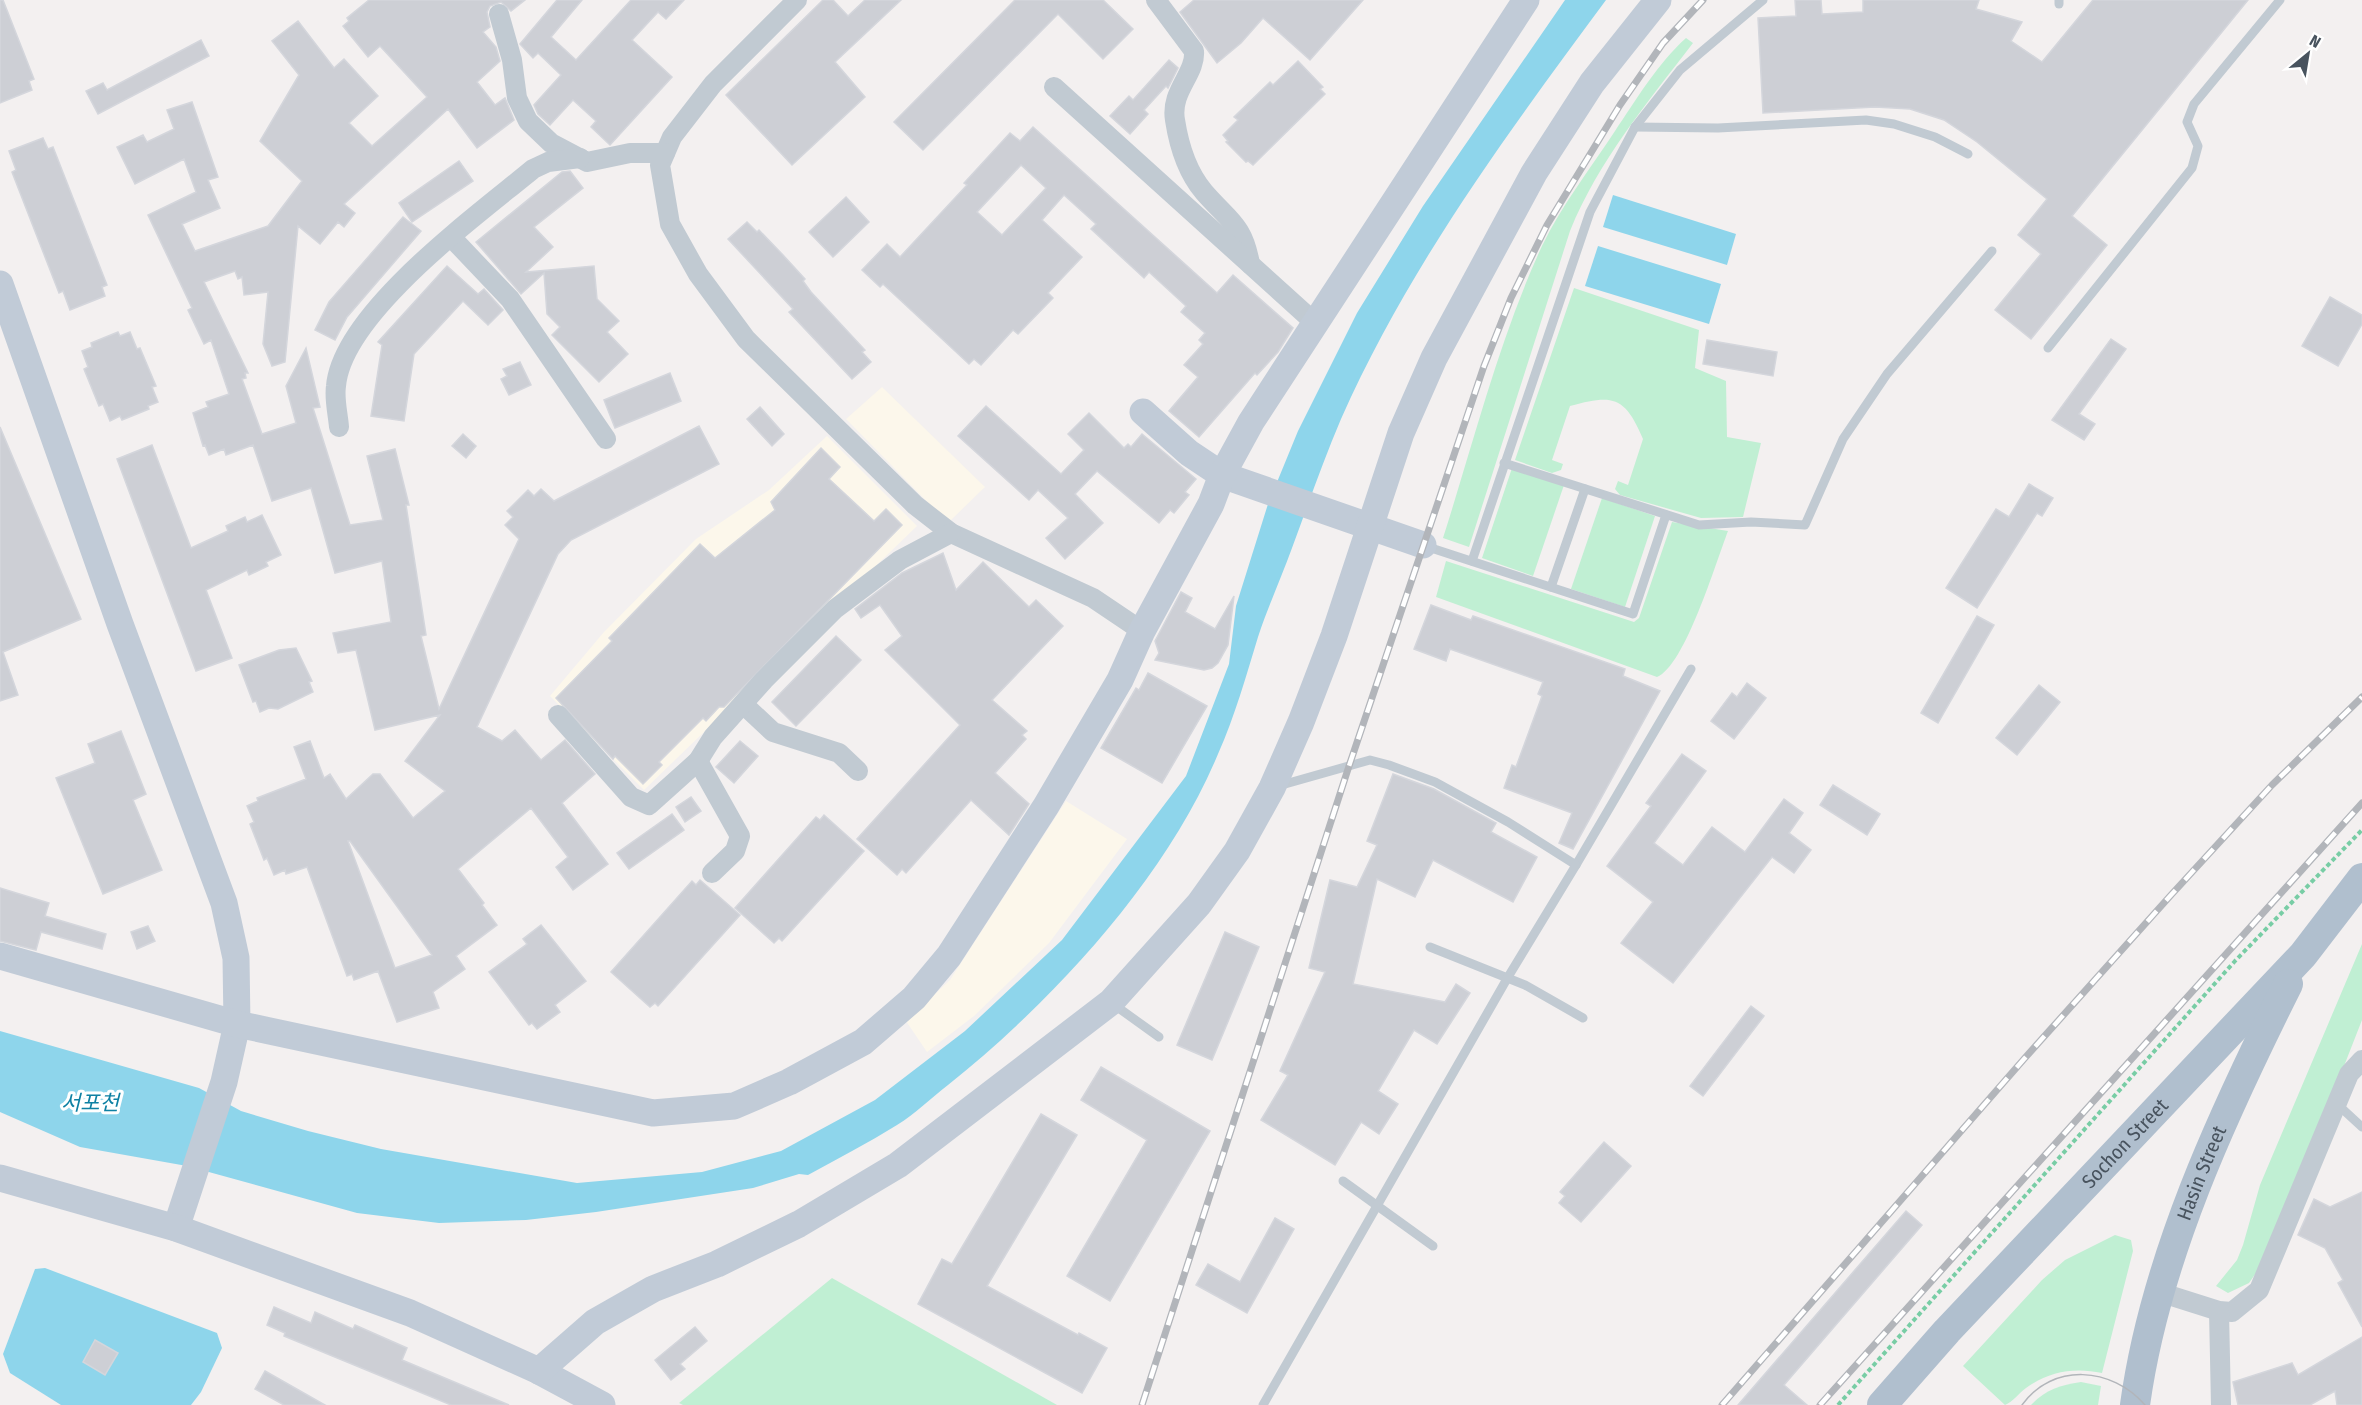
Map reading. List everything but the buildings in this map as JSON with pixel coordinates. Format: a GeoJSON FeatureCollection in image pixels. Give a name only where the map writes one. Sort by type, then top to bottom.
{"type":"FeatureCollection","features":[{"type":"Feature","properties":{"kind":"main road","name":"Sochon Street"},"geometry":{"type":"LineString","coordinates":[[1882,1405],[1947,1331],[2303,955],[2362,879]]}},
{"type":"Feature","properties":{"kind":"main road","name":"Hasin Street"},"geometry":{"type":"LineString","coordinates":[[2135,1405],[2159,1292],[2180,1229],[2260,1040],[2303,955]]}},
{"type":"Feature","properties":{"kind":"street"},"geometry":{"type":"LineString","coordinates":[[797,0],[712,84],[672,137],[660,165],[670,224],[698,274],[746,339],[915,505],[951,533],[1093,598],[1142,630]]}},
{"type":"Feature","properties":{"kind":"street"},"geometry":{"type":"LineString","coordinates":[[1156,0],[1194,51],[1195,59],[1176,95],[1174,117],[1183,156],[1203,190],[1233,222],[1246,241],[1250,264]]}},
{"type":"Feature","properties":{"kind":"street"},"geometry":{"type":"LineString","coordinates":[[0,956],[237,1024],[653,1113],[734,1106],[767,1092],[863,1042],[921,990],[948,956],[1046,806],[1120,680],[1142,630],[1211,504],[1222,474],[1251,422],[1314,322],[1412,177],[1503,31],[1526,0]]}},
{"type":"Feature","properties":{"kind":"street"},"geometry":{"type":"LineString","coordinates":[[538,1371],[595,1322],[653,1289],[717,1264],[799,1224],[898,1166],[1111,1002],[1199,904],[1237,851],[1272,788],[1334,636],[1401,434],[1434,358],[1534,173],[1592,83],[1658,0]]}},
{"type":"Feature","properties":{"kind":"street"},"geometry":{"type":"LineString","coordinates":[[500,14],[512,60],[517,98],[528,121],[551,143],[587,162],[630,153],[665,153]]}},
{"type":"Feature","properties":{"kind":"street"},"geometry":{"type":"LineString","coordinates":[[1054,87],[1314,322]]}},
{"type":"Feature","properties":{"kind":"street"},"geometry":{"type":"LineString","coordinates":[[339,428],[336,386],[344,359],[364,325],[414,267],[533,169],[548,162],[580,158]]}},
{"type":"Feature","properties":{"kind":"street"},"geometry":{"type":"LineString","coordinates":[[451,237],[510,299],[606,439]]}},
{"type":"Feature","properties":{"kind":"street"},"geometry":{"type":"LineString","coordinates":[[0,284],[120,624],[224,903],[236,958],[237,1024],[224,1082],[176,1228]]}},
{"type":"Feature","properties":{"kind":"street"},"geometry":{"type":"LineString","coordinates":[[1143,411],[1189,453],[1222,474],[1255,488],[1423,545]]}},
{"type":"Feature","properties":{"kind":"street"},"geometry":{"type":"LineString","coordinates":[[558,715],[631,797],[649,805],[698,761],[713,737],[742,704],[850,596],[900,560],[951,533]]}},
{"type":"Feature","properties":{"kind":"street"},"geometry":{"type":"LineString","coordinates":[[742,704],[772,732],[839,753],[858,771]]}},
{"type":"Feature","properties":{"kind":"street"},"geometry":{"type":"LineString","coordinates":[[698,761],[740,836],[735,851],[712,873]]}},
{"type":"Feature","properties":{"kind":"street"},"geometry":{"type":"LineString","coordinates":[[2159,1292],[2219,1311],[2232,1312],[2259,1290],[2337,1104],[2356,1067],[2362,1046]]}},
{"type":"Feature","properties":{"kind":"street"},"geometry":{"type":"LineString","coordinates":[[0,1178],[176,1228],[410,1313],[538,1371],[602,1405]]}},
{"type":"Feature","properties":{"kind":"street"},"geometry":{"type":"LineString","coordinates":[[2219,1311],[2221,1405]]}},
{"type":"Feature","properties":{"kind":"lane"},"geometry":{"type":"LineString","coordinates":[[1472,561],[1590,212],[1635,127],[1680,70],[1763,0]]}},
{"type":"Feature","properties":{"kind":"lane"},"geometry":{"type":"LineString","coordinates":[[2048,348],[2192,168],[2198,147],[2187,122],[2194,104],[2280,0]]}},
{"type":"Feature","properties":{"kind":"lane"},"geometry":{"type":"LineString","coordinates":[[1635,127],[1718,128],[1866,120],[1894,124],[1935,137],[1968,154]]}},
{"type":"Feature","properties":{"kind":"lane"},"geometry":{"type":"LineString","coordinates":[[1504,463],[1699,525],[1751,522],[1805,525],[1842,439],[1887,374],[1992,251]]}},
{"type":"Feature","properties":{"kind":"lane"},"geometry":{"type":"LineString","coordinates":[[1551,587],[1585,489]]}},
{"type":"Feature","properties":{"kind":"lane"},"geometry":{"type":"LineString","coordinates":[[1423,545],[1633,614],[1666,515]]}},
{"type":"Feature","properties":{"kind":"lane"},"geometry":{"type":"LineString","coordinates":[[1263,1405],[1508,977],[1691,669]]}},
{"type":"Feature","properties":{"kind":"lane"},"geometry":{"type":"LineString","coordinates":[[1272,788],[1370,760],[1435,782],[1508,822],[1576,865]]}},
{"type":"Feature","properties":{"kind":"lane"},"geometry":{"type":"LineString","coordinates":[[1430,947],[1508,977],[1583,1018]]}},
{"type":"Feature","properties":{"kind":"lane"},"geometry":{"type":"LineString","coordinates":[[1111,1002],[1159,1037]]}},
{"type":"Feature","properties":{"kind":"lane"},"geometry":{"type":"LineString","coordinates":[[2337,1104],[2362,1127]]}},
{"type":"Feature","properties":{"kind":"lane"},"geometry":{"type":"LineString","coordinates":[[1343,1181],[1378,1204],[1433,1246]]}},
{"type":"Feature","properties":{"kind":"path"},"geometry":{"type":"LineString","coordinates":[[1838,1405],[2235,962],[2362,830]]}},
{"type":"Feature","properties":{"kind":"shaded area"},"geometry":{"type":"Polygon","coordinates":[[[882,387],[985,487],[948,523],[846,419],[882,387]]]}},
{"type":"Feature","properties":{"kind":"shaded area"},"geometry":{"type":"Polygon","coordinates":[[[827,436],[917,526],[644,790],[550,696],[604,632],[696,539],[769,490],[827,436]]]}},
{"type":"Feature","properties":{"kind":"shaded area"},"geometry":{"type":"Polygon","coordinates":[[[1066,801],[1127,839],[1049,943],[974,1016],[927,1052],[906,1021],[950,980],[1066,801]]]}},
{"type":"Feature","properties":{"kind":"green space"},"geometry":{"type":"Polygon","coordinates":[[[1686,38],[1693,43],[1625,133],[1595,180],[1570,231],[1469,547],[1443,538],[1500,354],[1542,246],[1567,202],[1639,95],[1666,59],[1686,38]]]}},
{"type":"Feature","properties":{"kind":"green space"},"geometry":{"type":"Polygon","coordinates":[[[1574,288],[1699,330],[1695,368],[1726,381],[1727,437],[1761,443],[1743,517],[1701,518],[1620,495],[1615,489],[1618,481],[1628,485],[1643,439],[1630,414],[1616,402],[1597,400],[1570,406],[1552,460],[1563,464],[1561,470],[1552,473],[1515,460],[1574,288]]]}},
{"type":"Feature","properties":{"kind":"green space"},"geometry":{"type":"Polygon","coordinates":[[[1512,468],[1564,485],[1533,576],[1482,558],[1512,468]]]}},
{"type":"Feature","properties":{"kind":"green space"},"geometry":{"type":"Polygon","coordinates":[[[1602,498],[1655,516],[1625,607],[1571,589],[1602,498]]]}},
{"type":"Feature","properties":{"kind":"green space"},"geometry":{"type":"Polygon","coordinates":[[[1672,522],[1728,531],[1689,634],[1668,669],[1657,677],[1436,597],[1446,561],[1634,622],[1639,618],[1672,522]]]}},
{"type":"Feature","properties":{"kind":"green space"},"geometry":{"type":"Polygon","coordinates":[[[2362,944],[2362,1020],[2272,1250],[2249,1283],[2228,1293],[2216,1286],[2237,1260],[2260,1185],[2362,944]]]}},
{"type":"Feature","properties":{"kind":"green space"},"geometry":{"type":"Polygon","coordinates":[[[2115,1235],[2131,1240],[2133,1251],[2102,1373],[2082,1370],[2053,1374],[2035,1382],[2005,1405],[1963,1366],[2042,1280],[2065,1260],[2115,1235]]]}},
{"type":"Feature","properties":{"kind":"green space"},"geometry":{"type":"Polygon","coordinates":[[[832,1278],[1057,1405],[683,1405],[679,1403],[832,1278]]]}},
{"type":"Feature","properties":{"kind":"green space"},"geometry":{"type":"Polygon","coordinates":[[[2081,1382],[2101,1386],[2098,1405],[2031,1405],[2053,1389],[2081,1382]]]}},
{"type":"Feature","properties":{"kind":"water","name":"서포천"},"geometry":{"type":"Polygon","coordinates":[[[1565,0],[1606,0],[1532,100],[1462,202],[1397,308],[1368,363],[1328,451],[1262,626],[1230,725],[1196,801],[1169,847],[1103,935],[1066,976],[988,1052],[904,1121],[808,1175],[799,1174],[753,1188],[596,1212],[526,1220],[439,1223],[357,1213],[187,1166],[80,1147],[0,1112],[0,1031],[199,1088],[241,1111],[308,1131],[381,1149],[577,1183],[702,1172],[781,1151],[875,1100],[965,1031],[1062,940],[1186,776],[1229,664],[1236,606],[1268,504],[1298,431],[1357,313],[1423,206],[1565,0]]]}},
{"type":"Feature","properties":{"kind":"water"},"geometry":{"type":"Polygon","coordinates":[[[1613,195],[1736,234],[1727,265],[1603,227],[1613,195]]]}},
{"type":"Feature","properties":{"kind":"water"},"geometry":{"type":"Polygon","coordinates":[[[1598,246],[1721,284],[1709,324],[1585,286],[1598,246]]]}},
{"type":"Feature","properties":{"kind":"water"},"geometry":{"type":"Polygon","coordinates":[[[45,1268],[217,1333],[222,1348],[201,1392],[191,1405],[61,1405],[10,1373],[3,1354],[35,1269],[45,1268]]]}},
{"type":"Feature","properties":{"kind":"tram line"},"geometry":{"type":"LineString","coordinates":[[2022,1405],[2035,1391],[2050,1382],[2066,1376],[2083,1375],[2100,1377],[2116,1383],[2132,1392],[2145,1405]]}},
{"type":"Feature","properties":{"kind":"railway"},"geometry":{"type":"LineString","coordinates":[[1142,1405],[1349,766],[1484,366],[1511,298],[1547,225],[1620,105],[1663,43],[1703,0]]}},
{"type":"Feature","properties":{"kind":"railway"},"geometry":{"type":"LineString","coordinates":[[1722,1405],[2024,1059],[2171,895],[2272,785],[2362,697]]}},
{"type":"Feature","properties":{"kind":"railway"},"geometry":{"type":"LineString","coordinates":[[1820,1405],[2362,803]]}}]}
